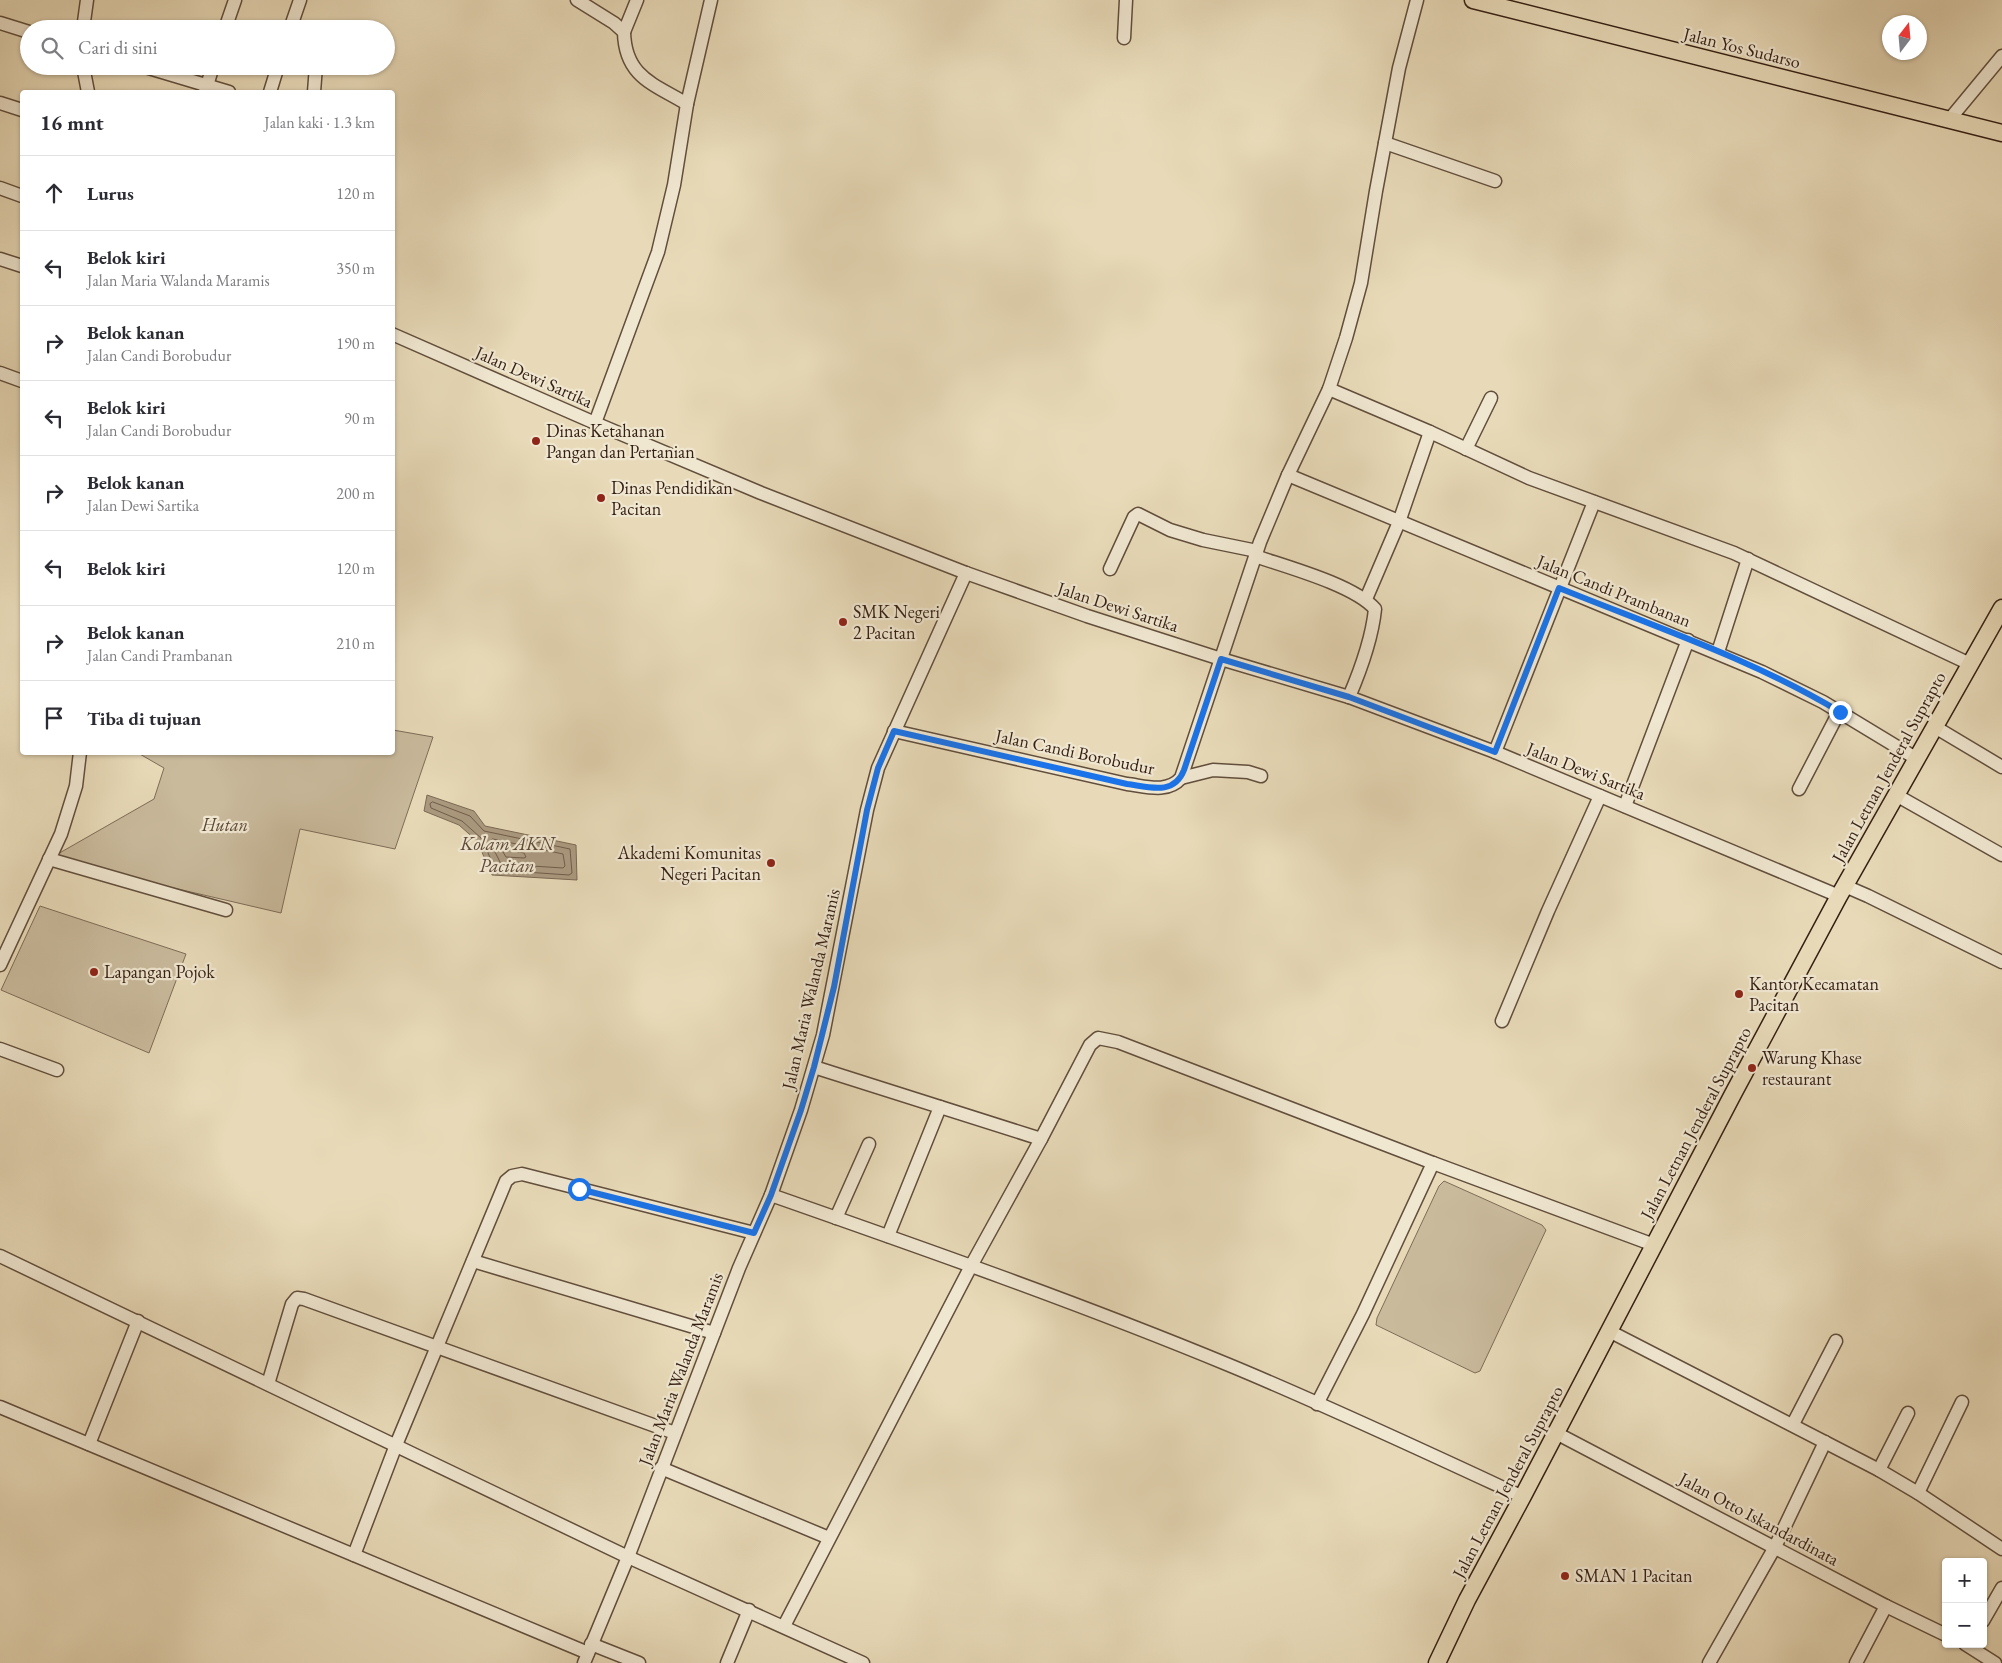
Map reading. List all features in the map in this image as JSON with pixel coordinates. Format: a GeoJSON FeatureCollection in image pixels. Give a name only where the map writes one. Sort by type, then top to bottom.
{"type":"FeatureCollection","features":[{"type":"Feature","properties":{"kind":"main road","name":"Jalan Yos Sudarso"},"geometry":{"type":"LineString","coordinates":[[1473,0],[2002,132]]}},
{"type":"Feature","properties":{"kind":"main road","name":"Jalan Letnan Jenderal Suprapto"},"geometry":{"type":"LineString","coordinates":[[1437,1663],[1467,1600],[1842,891],[1917,759],[1942,731],[1970,664],[2002,608]]}},
{"type":"Feature","properties":{"kind":"street"},"geometry":{"type":"LineString","coordinates":[[84,20],[87,0]]}},
{"type":"Feature","properties":{"kind":"street"},"geometry":{"type":"LineString","coordinates":[[231,20],[235,0]]}},
{"type":"Feature","properties":{"kind":"street"},"geometry":{"type":"LineString","coordinates":[[293,20],[300,0]]}},
{"type":"Feature","properties":{"kind":"street"},"geometry":{"type":"LineString","coordinates":[[577,0],[614,23],[624,32]]}},
{"type":"Feature","properties":{"kind":"street"},"geometry":{"type":"LineString","coordinates":[[637,0],[624,32],[627,55],[638,73],[645,79],[687,104]]}},
{"type":"Feature","properties":{"kind":"street"},"geometry":{"type":"LineString","coordinates":[[595,423],[658,252],[674,185],[687,104],[711,0]]}},
{"type":"Feature","properties":{"kind":"street"},"geometry":{"type":"LineString","coordinates":[[1124,38],[1126,0]]}},
{"type":"Feature","properties":{"kind":"street"},"geometry":{"type":"LineString","coordinates":[[1181,778],[1256,554],[1288,475],[1329,389],[1346,338],[1361,283],[1399,68],[1417,0]]}},
{"type":"Feature","properties":{"kind":"street"},"geometry":{"type":"LineString","coordinates":[[0,22],[20,29]]}},
{"type":"Feature","properties":{"kind":"street"},"geometry":{"type":"LineString","coordinates":[[1949,120],[2002,56]]}},
{"type":"Feature","properties":{"kind":"street"},"geometry":{"type":"LineString","coordinates":[[85,75],[88,90]]}},
{"type":"Feature","properties":{"kind":"street"},"geometry":{"type":"LineString","coordinates":[[167,75],[206,89],[210,75]]}},
{"type":"Feature","properties":{"kind":"street"},"geometry":{"type":"LineString","coordinates":[[271,90],[275,75]]}},
{"type":"Feature","properties":{"kind":"street"},"geometry":{"type":"LineString","coordinates":[[314,90],[315,75]]}},
{"type":"Feature","properties":{"kind":"street"},"geometry":{"type":"LineString","coordinates":[[0,103],[20,109]]}},
{"type":"Feature","properties":{"kind":"street"},"geometry":{"type":"LineString","coordinates":[[1385,143],[1496,181]]}},
{"type":"Feature","properties":{"kind":"street"},"geometry":{"type":"LineString","coordinates":[[0,188],[20,195]]}},
{"type":"Feature","properties":{"kind":"street"},"geometry":{"type":"LineString","coordinates":[[0,259],[20,265]]}},
{"type":"Feature","properties":{"kind":"street","name":"Jalan Dewi Sartika"},"geometry":{"type":"LineString","coordinates":[[395,335],[761,493],[966,573],[1087,616],[1221,659],[1349,697],[1495,752],[1600,796],[1842,891],[1868,896],[2002,962]]}},
{"type":"Feature","properties":{"kind":"street"},"geometry":{"type":"LineString","coordinates":[[0,373],[20,380]]}},
{"type":"Feature","properties":{"kind":"street"},"geometry":{"type":"LineString","coordinates":[[1329,389],[1430,432],[1529,478],[1748,559],[1970,664]]}},
{"type":"Feature","properties":{"kind":"street"},"geometry":{"type":"LineString","coordinates":[[1466,449],[1490,398]]}},
{"type":"Feature","properties":{"kind":"street"},"geometry":{"type":"LineString","coordinates":[[1366,599],[1398,522],[1430,432]]}},
{"type":"Feature","properties":{"kind":"street","name":"Jalan Candi Prambanan"},"geometry":{"type":"LineString","coordinates":[[1288,475],[1398,522],[1718,652],[1840,712],[1917,759]]}},
{"type":"Feature","properties":{"kind":"street"},"geometry":{"type":"LineString","coordinates":[[1495,752],[1594,502]]}},
{"type":"Feature","properties":{"kind":"street"},"geometry":{"type":"LineString","coordinates":[[1110,569],[1134,517],[1138,514],[1170,530],[1256,554],[1325,580],[1366,599],[1375,609],[1373,623],[1360,671],[1349,697]]}},
{"type":"Feature","properties":{"kind":"street"},"geometry":{"type":"LineString","coordinates":[[1718,652],[1748,559]]}},
{"type":"Feature","properties":{"kind":"street","name":"Jalan Maria Walanda Maramis"},"geometry":{"type":"LineString","coordinates":[[588,1653],[628,1557],[714,1333],[771,1195],[801,1110],[834,987],[867,810],[878,768],[966,573]]}},
{"type":"Feature","properties":{"kind":"street"},"geometry":{"type":"LineString","coordinates":[[1625,806],[1688,640]]}},
{"type":"Feature","properties":{"kind":"street"},"geometry":{"type":"LineString","coordinates":[[1798,789],[1840,712]]}},
{"type":"Feature","properties":{"kind":"street","name":"Jalan Candi Borobudur"},"geometry":{"type":"LineString","coordinates":[[894,731],[1127,784],[1160,788],[1171,787],[1181,778],[1213,770],[1261,776]]}},
{"type":"Feature","properties":{"kind":"street"},"geometry":{"type":"LineString","coordinates":[[1942,731],[2002,767]]}},
{"type":"Feature","properties":{"kind":"street"},"geometry":{"type":"LineString","coordinates":[[0,965],[61,834],[76,786],[80,755]]}},
{"type":"Feature","properties":{"kind":"street"},"geometry":{"type":"LineString","coordinates":[[1896,795],[2002,855]]}},
{"type":"Feature","properties":{"kind":"street"},"geometry":{"type":"LineString","coordinates":[[1502,1021],[1548,911],[1600,796]]}},
{"type":"Feature","properties":{"kind":"street"},"geometry":{"type":"LineString","coordinates":[[49,858],[226,910]]}},
{"type":"Feature","properties":{"kind":"street"},"geometry":{"type":"LineString","coordinates":[[784,1626],[971,1266],[1042,1139],[1090,1045],[1098,1038],[1118,1042],[1433,1163],[1654,1245]]}},
{"type":"Feature","properties":{"kind":"street"},"geometry":{"type":"LineString","coordinates":[[0,1049],[57,1070]]}},
{"type":"Feature","properties":{"kind":"street"},"geometry":{"type":"LineString","coordinates":[[814,1067],[1042,1139]]}},
{"type":"Feature","properties":{"kind":"street"},"geometry":{"type":"LineString","coordinates":[[888,1236],[940,1107]]}},
{"type":"Feature","properties":{"kind":"street"},"geometry":{"type":"LineString","coordinates":[[836,1218],[869,1144]]}},
{"type":"Feature","properties":{"kind":"street"},"geometry":{"type":"LineString","coordinates":[[1317,1404],[1363,1314],[1433,1163]]}},
{"type":"Feature","properties":{"kind":"street"},"geometry":{"type":"LineString","coordinates":[[354,1555],[396,1445],[473,1260],[506,1181],[512,1176],[522,1174],[754,1233]]}},
{"type":"Feature","properties":{"kind":"street"},"geometry":{"type":"LineString","coordinates":[[771,1195],[971,1266],[1229,1365],[1414,1446],[1523,1497]]}},
{"type":"Feature","properties":{"kind":"street"},"geometry":{"type":"LineString","coordinates":[[0,1256],[628,1557],[863,1663]]}},
{"type":"Feature","properties":{"kind":"street"},"geometry":{"type":"LineString","coordinates":[[473,1260],[714,1333]]}},
{"type":"Feature","properties":{"kind":"street"},"geometry":{"type":"LineString","coordinates":[[268,1384],[292,1304],[297,1298],[321,1304],[675,1433]]}},
{"type":"Feature","properties":{"kind":"street"},"geometry":{"type":"LineString","coordinates":[[89,1444],[138,1321]]}},
{"type":"Feature","properties":{"kind":"street"},"geometry":{"type":"LineString","coordinates":[[1609,1331],[1793,1424],[1918,1492],[2002,1549]]}},
{"type":"Feature","properties":{"kind":"street"},"geometry":{"type":"LineString","coordinates":[[1793,1424],[1836,1341]]}},
{"type":"Feature","properties":{"kind":"street"},"geometry":{"type":"LineString","coordinates":[[1918,1492],[1962,1402]]}},
{"type":"Feature","properties":{"kind":"street"},"geometry":{"type":"LineString","coordinates":[[0,1407],[588,1653],[638,1663]]}},
{"type":"Feature","properties":{"kind":"street"},"geometry":{"type":"LineString","coordinates":[[1878,1470],[1908,1413]]}},
{"type":"Feature","properties":{"kind":"street","name":"Jalan Otto Iskandardinata"},"geometry":{"type":"LineString","coordinates":[[1556,1433],[1886,1606],[1942,1633]]}},
{"type":"Feature","properties":{"kind":"street"},"geometry":{"type":"LineString","coordinates":[[1709,1663],[1775,1547],[1825,1442]]}},
{"type":"Feature","properties":{"kind":"street"},"geometry":{"type":"LineString","coordinates":[[661,1468],[829,1538]]}},
{"type":"Feature","properties":{"kind":"street"},"geometry":{"type":"LineString","coordinates":[[1987,1614],[2002,1588]]}},
{"type":"Feature","properties":{"kind":"street"},"geometry":{"type":"LineString","coordinates":[[1856,1663],[1886,1606]]}},
{"type":"Feature","properties":{"kind":"street"},"geometry":{"type":"LineString","coordinates":[[726,1663],[749,1610]]}},
{"type":"Feature","properties":{"kind":"street"},"geometry":{"type":"LineString","coordinates":[[1973,1648],[1995,1663]]}},
{"type":"Feature","properties":{"kind":"green space","name":"Hutan"},"geometry":{"type":"Polygon","coordinates":[[[395,730],[433,737],[395,849],[300,829],[281,913],[49,859],[154,799],[164,768],[141,755],[395,755],[395,730]]]}},
{"type":"Feature","properties":{"kind":"green space","name":"Lapangan Pojok"},"geometry":{"type":"Polygon","coordinates":[[[40,906],[186,954],[149,1053],[1,990],[40,906]]]}},
{"type":"Feature","properties":{"kind":"green space"},"geometry":{"type":"Polygon","coordinates":[[[1444,1181],[1542,1225],[1546,1230],[1480,1371],[1475,1373],[1376,1325],[1377,1318],[1439,1186],[1444,1181]]]}},
{"type":"Feature","properties":{"kind":"water","name":"Kolam AKN Pacitan"},"geometry":{"type":"Polygon","coordinates":[[[427,795],[474,811],[485,826],[576,845],[577,880],[492,875],[477,841],[459,825],[424,811],[427,795]]]}},
{"type":"Feature","properties":{"kind":"place","name":"Dinas Ketahanan Pangan dan Pertanian"},"geometry":{"type":"Point","coordinates":[536,441]}},
{"type":"Feature","properties":{"kind":"place","name":"Dinas Pendidikan Pacitan"},"geometry":{"type":"Point","coordinates":[601,498]}},
{"type":"Feature","properties":{"kind":"place","name":"SMK Negeri 2 Pacitan"},"geometry":{"type":"Point","coordinates":[843,622]}},
{"type":"Feature","properties":{"kind":"place","name":"Akademi Komunitas Negeri Pacitan"},"geometry":{"type":"Point","coordinates":[771,863]}},
{"type":"Feature","properties":{"kind":"place","name":"Lapangan Pojok"},"geometry":{"type":"Point","coordinates":[94,972]}},
{"type":"Feature","properties":{"kind":"place","name":"Kantor Kecamatan Pacitan"},"geometry":{"type":"Point","coordinates":[1739,994]}},
{"type":"Feature","properties":{"kind":"place","name":"Warung Khase restaurant"},"geometry":{"type":"Point","coordinates":[1752,1068]}},
{"type":"Feature","properties":{"kind":"place","name":"SMAN 1 Pacitan"},"geometry":{"type":"Point","coordinates":[1565,1576]}},
{"type":"Feature","properties":{"kind":"route"},"geometry":{"type":"LineString","coordinates":[[579,1189],[754,1233],[771,1195],[801,1110],[823,1035],[850,906],[867,810],[878,768],[894,731],[1127,784],[1160,788],[1171,787],[1181,778],[1221,659],[1349,697],[1495,752],[1559,588],[1718,652],[1840,712]]}}]}
